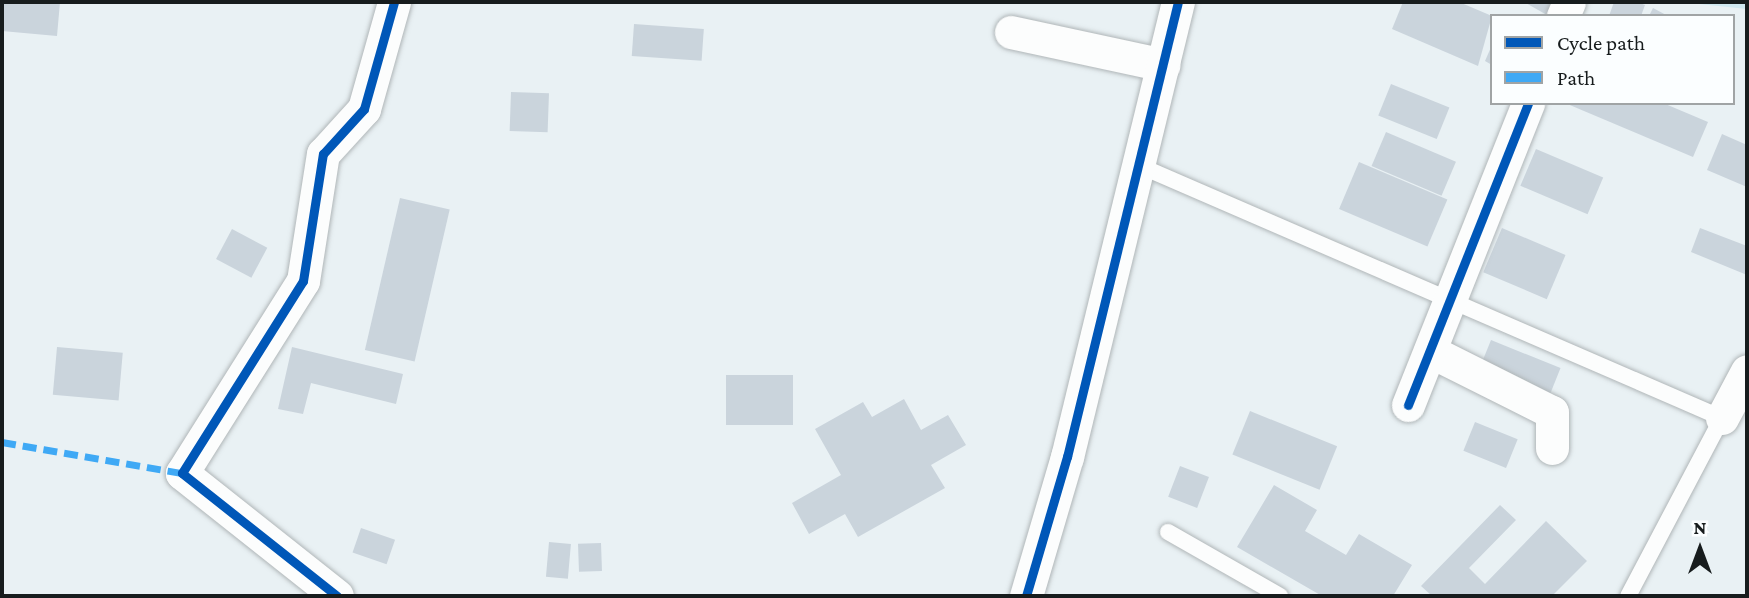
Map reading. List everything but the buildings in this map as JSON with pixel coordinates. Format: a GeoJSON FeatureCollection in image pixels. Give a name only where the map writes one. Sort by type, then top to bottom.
{"type":"FeatureCollection","features":[{"type":"Feature","properties":{"kind":"street"},"geometry":{"type":"LineString","coordinates":[[337,596],[182,473],[303,281],[323,154],[364,109],[394,2]]}},
{"type":"Feature","properties":{"kind":"street"},"geometry":{"type":"LineString","coordinates":[[1026,596],[1178,2]]}},
{"type":"Feature","properties":{"kind":"street"},"geometry":{"type":"LineString","coordinates":[[1011,32],[1163,65]]}},
{"type":"Feature","properties":{"kind":"street"},"geometry":{"type":"LineString","coordinates":[[1408,405],[1527,105]]}},
{"type":"Feature","properties":{"kind":"street"},"geometry":{"type":"LineString","coordinates":[[1430,351],[1552,412],[1552,448]]}},
{"type":"Feature","properties":{"kind":"street"},"geometry":{"type":"LineString","coordinates":[[1722,418],[1747,371]]}},
{"type":"Feature","properties":{"kind":"lane"},"geometry":{"type":"LineString","coordinates":[[1138,165],[1722,418],[1628,596]]}},
{"type":"Feature","properties":{"kind":"lane"},"geometry":{"type":"LineString","coordinates":[[1168,532],[1280,596]]}},
{"type":"Feature","properties":{"kind":"shaded area"},"geometry":{"type":"Polygon","coordinates":[[[1680,2],[1747,2],[1747,9],[1680,2]]]}},
{"type":"Feature","properties":{"kind":"marked path"},"geometry":{"type":"LineString","coordinates":[[2,442],[182,473]]}},
{"type":"Feature","properties":{"kind":"cycle path"},"geometry":{"type":"LineString","coordinates":[[337,596],[182,473],[303,281],[323,154],[364,109],[394,2]]}},
{"type":"Feature","properties":{"kind":"cycle path"},"geometry":{"type":"LineString","coordinates":[[1026,596],[1067,457],[1178,2]]}},
{"type":"Feature","properties":{"kind":"cycle path"},"geometry":{"type":"LineString","coordinates":[[1408,405],[1527,105]]}}]}
